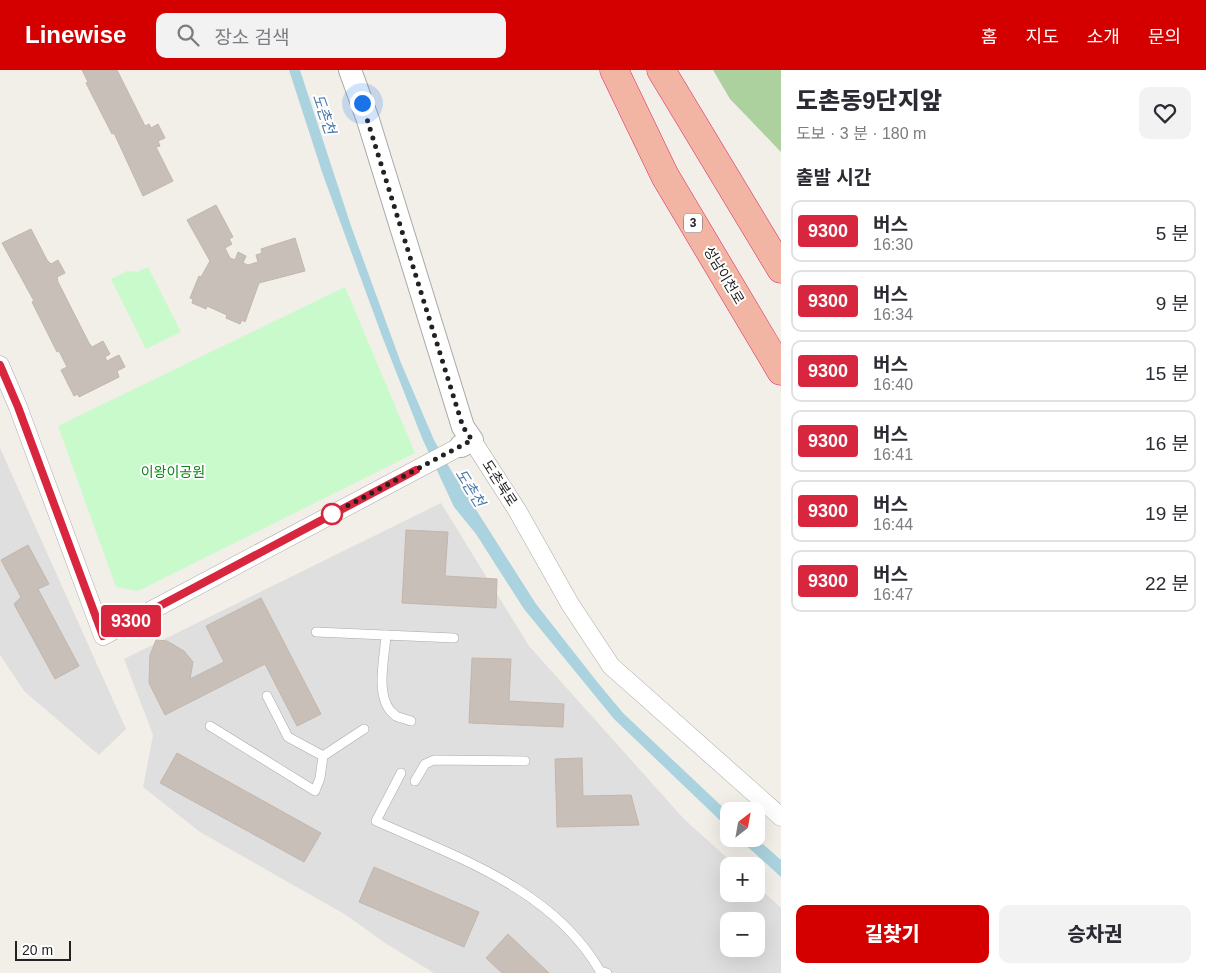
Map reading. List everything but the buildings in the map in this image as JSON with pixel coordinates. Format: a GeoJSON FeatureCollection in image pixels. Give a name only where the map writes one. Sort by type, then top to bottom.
{"type":"FeatureCollection","features":[{"type":"Feature","properties":{"kind":"highway","name":"성남이천로"},"geometry":{"type":"LineString","coordinates":[[614,70],[665,176],[781,371]]}},
{"type":"Feature","properties":{"kind":"highway"},"geometry":{"type":"LineString","coordinates":[[661,70],[781,269]]}},
{"type":"Feature","properties":{"kind":"street","name":"도촌북로"},"geometry":{"type":"LineString","coordinates":[[350,70],[368,120],[463,427],[466,443],[517,510],[570,604],[611,666],[781,817]]}},
{"type":"Feature","properties":{"kind":"street"},"geometry":{"type":"LineString","coordinates":[[0,365],[18,407],[103,636],[466,443]]}},
{"type":"Feature","properties":{"kind":"lane"},"geometry":{"type":"LineString","coordinates":[[316,632],[454,638]]}},
{"type":"Feature","properties":{"kind":"lane"},"geometry":{"type":"LineString","coordinates":[[386,635],[382,686],[384,696],[388,708],[397,716],[411,721]]}},
{"type":"Feature","properties":{"kind":"lane"},"geometry":{"type":"LineString","coordinates":[[267,696],[288,737],[323,756]]}},
{"type":"Feature","properties":{"kind":"lane"},"geometry":{"type":"LineString","coordinates":[[210,726],[315,791],[320,778],[323,756],[364,729]]}},
{"type":"Feature","properties":{"kind":"lane"},"geometry":{"type":"LineString","coordinates":[[415,781],[425,764],[434,760],[525,761]]}},
{"type":"Feature","properties":{"kind":"lane"},"geometry":{"type":"LineString","coordinates":[[401,773],[376,821],[519,889],[555,915],[589,951],[600,971],[607,973]]}},
{"type":"Feature","properties":{"kind":"shaded area"},"geometry":{"type":"Polygon","coordinates":[[[0,448],[126,729],[99,755],[25,692],[0,655],[0,448]]]}},
{"type":"Feature","properties":{"kind":"shaded area"},"geometry":{"type":"Polygon","coordinates":[[[441,503],[529,646],[684,819],[726,857],[720,857],[720,902],[765,902],[765,893],[781,908],[781,973],[434,973],[385,943],[346,915],[200,832],[143,787],[153,735],[124,659],[441,503]]]}},
{"type":"Feature","properties":{"kind":"green space"},"geometry":{"type":"Polygon","coordinates":[[[713,70],[781,70],[781,152],[730,99],[713,70]]]}},
{"type":"Feature","properties":{"kind":"green space"},"geometry":{"type":"Polygon","coordinates":[[[148,267],[181,332],[146,349],[111,279],[127,271],[137,272],[148,267]]]}},
{"type":"Feature","properties":{"kind":"green space","name":"이왕이공원"},"geometry":{"type":"Polygon","coordinates":[[[345,287],[415,453],[138,591],[116,587],[58,426],[345,287]]]}},
{"type":"Feature","properties":{"kind":"water"},"geometry":{"type":"Polygon","coordinates":[[[289,70],[300,70],[351,226],[401,363],[434,440],[452,472],[536,604],[623,713],[720,805],[720,820],[614,719],[524,609],[476,534],[454,507],[422,438],[382,336],[323,175],[289,70]]]}},
{"type":"Feature","properties":{"kind":"water"},"geometry":{"type":"Polygon","coordinates":[[[765,846],[781,860],[781,877],[765,863],[765,857],[759,857],[749,848],[765,848],[765,846]]]}},
{"type":"Feature","properties":{"kind":"bus line","name":"9300"},"geometry":{"type":"LineString","coordinates":[[0,365],[18,407],[103,636],[416,470]]}},
{"type":"Feature","properties":{"kind":"route"},"geometry":{"type":"LineString","coordinates":[[332,514],[472,440],[463,427],[362,103]]}},
{"type":"Feature","properties":{"kind":"water label","name":"도촌천"},"geometry":{"type":"Point","coordinates":[324,114]}},
{"type":"Feature","properties":{"kind":"water label","name":"도촌천"},"geometry":{"type":"Point","coordinates":[470,488]}}]}
